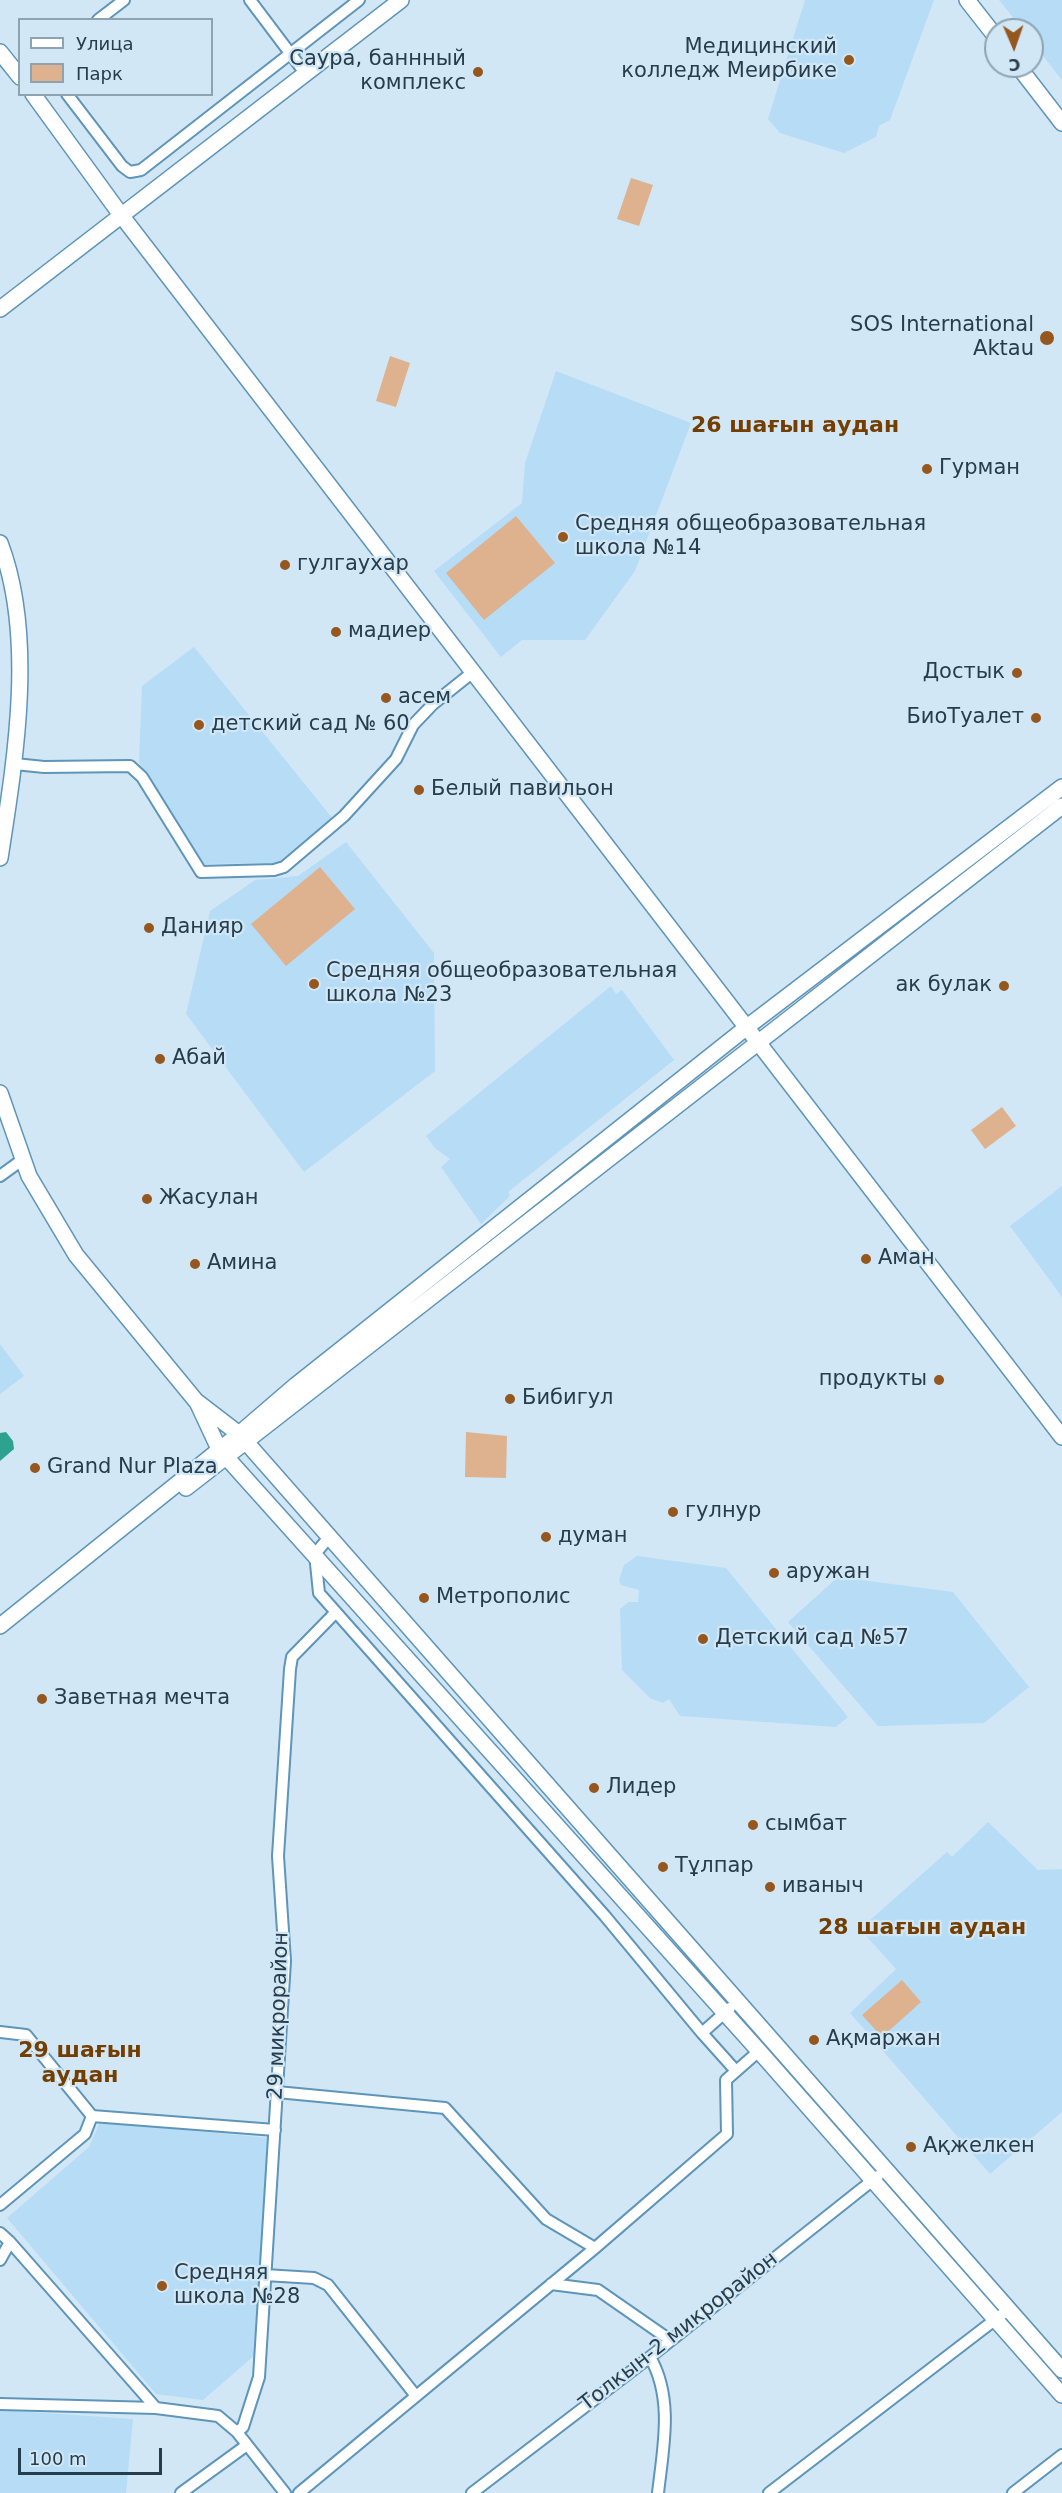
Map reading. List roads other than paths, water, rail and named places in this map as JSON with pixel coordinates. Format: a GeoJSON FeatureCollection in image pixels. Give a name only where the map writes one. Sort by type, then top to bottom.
{"type":"FeatureCollection","features":[{"type":"Feature","properties":{"kind":"main road"},"geometry":{"type":"LineString","coordinates":[[0,309],[401,0]]}},
{"type":"Feature","properties":{"kind":"main road"},"geometry":{"type":"LineString","coordinates":[[967,0],[984,22]]}},
{"type":"Feature","properties":{"kind":"main road"},"geometry":{"type":"LineString","coordinates":[[0,52],[18,74]]}},
{"type":"Feature","properties":{"kind":"main road"},"geometry":{"type":"LineString","coordinates":[[1027,78],[1062,123]]}},
{"type":"Feature","properties":{"kind":"main road"},"geometry":{"type":"LineString","coordinates":[[34,96],[121,215],[1062,1437]]}},
{"type":"Feature","properties":{"kind":"main road"},"geometry":{"type":"LineString","coordinates":[[0,543],[7,562],[16,603],[19,679],[15,764],[0,858]]}},
{"type":"Feature","properties":{"kind":"main road"},"geometry":{"type":"LineString","coordinates":[[242,1438],[311,1373],[747,1028],[1062,787]]}},
{"type":"Feature","properties":{"kind":"main road"},"geometry":{"type":"LineString","coordinates":[[0,1626],[1062,806]]}},
{"type":"Feature","properties":{"kind":"main road"},"geometry":{"type":"LineString","coordinates":[[0,1093],[22,1160],[50,1213],[76,1255],[196,1401],[242,1438],[330,1536],[1062,2370]]}},
{"type":"Feature","properties":{"kind":"main road"},"geometry":{"type":"LineString","coordinates":[[196,1401],[223,1453],[759,2051],[1062,2395]]}},
{"type":"Feature","properties":{"kind":"main road"},"geometry":{"type":"LineString","coordinates":[[0,1639],[53,1587]]}},
{"type":"Feature","properties":{"kind":"street"},"geometry":{"type":"LineString","coordinates":[[101,18],[124,0]]}},
{"type":"Feature","properties":{"kind":"street"},"geometry":{"type":"LineString","coordinates":[[250,0],[305,74]]}},
{"type":"Feature","properties":{"kind":"street"},"geometry":{"type":"LineString","coordinates":[[69,96],[123,166],[130,172],[141,170],[359,0]]}},
{"type":"Feature","properties":{"kind":"street"},"geometry":{"type":"LineString","coordinates":[[15,764],[44,767],[130,766],[142,777],[201,872],[274,870],[284,867],[344,816],[396,759],[413,725],[433,704],[473,672]]}},
{"type":"Feature","properties":{"kind":"street"},"geometry":{"type":"LineString","coordinates":[[0,1176],[22,1160]]}},
{"type":"Feature","properties":{"kind":"street"},"geometry":{"type":"LineString","coordinates":[[330,1536],[315,1554],[319,1593],[605,1916],[736,2072]]}},
{"type":"Feature","properties":{"kind":"street","name":"29 микрорайон"},"geometry":{"type":"LineString","coordinates":[[237,2432],[243,2427],[259,2377],[285,1961],[279,1844],[290,1669],[292,1658],[336,1612]]}},
{"type":"Feature","properties":{"kind":"street"},"geometry":{"type":"LineString","coordinates":[[702,2033],[737,2001]]}},
{"type":"Feature","properties":{"kind":"street"},"geometry":{"type":"LineString","coordinates":[[0,2032],[26,2035],[92,2116],[275,2130]]}},
{"type":"Feature","properties":{"kind":"street"},"geometry":{"type":"LineString","coordinates":[[299,2493],[595,2248],[727,2134],[726,2080],[759,2051]]}},
{"type":"Feature","properties":{"kind":"street"},"geometry":{"type":"LineString","coordinates":[[277,2092],[446,2108],[546,2219],[595,2248]]}},
{"type":"Feature","properties":{"kind":"street"},"geometry":{"type":"LineString","coordinates":[[0,2205],[85,2134],[92,2116]]}},
{"type":"Feature","properties":{"kind":"street","name":"Толкын-2 микрорайон"},"geometry":{"type":"LineString","coordinates":[[472,2493],[650,2357],[885,2170]]}},
{"type":"Feature","properties":{"kind":"street"},"geometry":{"type":"LineString","coordinates":[[0,2233],[156,2408]]}},
{"type":"Feature","properties":{"kind":"street"},"geometry":{"type":"LineString","coordinates":[[0,2260],[10,2242]]}},
{"type":"Feature","properties":{"kind":"street"},"geometry":{"type":"LineString","coordinates":[[264,2275],[314,2278],[328,2284],[416,2396]]}},
{"type":"Feature","properties":{"kind":"street"},"geometry":{"type":"LineString","coordinates":[[551,2284],[598,2290],[670,2340]]}},
{"type":"Feature","properties":{"kind":"street"},"geometry":{"type":"LineString","coordinates":[[769,2493],[1009,2308]]}},
{"type":"Feature","properties":{"kind":"street"},"geometry":{"type":"LineString","coordinates":[[650,2357],[655,2366],[667,2415],[658,2493]]}},
{"type":"Feature","properties":{"kind":"street"},"geometry":{"type":"LineString","coordinates":[[0,2404],[156,2408],[218,2416],[237,2432],[285,2493]]}},
{"type":"Feature","properties":{"kind":"street"},"geometry":{"type":"LineString","coordinates":[[181,2493],[246,2445]]}},
{"type":"Feature","properties":{"kind":"street"},"geometry":{"type":"LineString","coordinates":[[1013,2493],[1062,2455]]}},
{"type":"Feature","properties":{"kind":"place","name":"Медицинский колледж Меирбике"},"geometry":{"type":"Point","coordinates":[849,60]}},
{"type":"Feature","properties":{"kind":"place","name":"Саура, баннный комплекс"},"geometry":{"type":"Point","coordinates":[478,72]}},
{"type":"Feature","properties":{"kind":"place","name":"SOS International Aktau"},"geometry":{"type":"Point","coordinates":[1047,338]}},
{"type":"Feature","properties":{"kind":"place","name":"Гурман"},"geometry":{"type":"Point","coordinates":[927,469]}},
{"type":"Feature","properties":{"kind":"place","name":"Cредняя общеобразовательная школа №14"},"geometry":{"type":"Point","coordinates":[563,537]}},
{"type":"Feature","properties":{"kind":"place","name":"гулгаухар"},"geometry":{"type":"Point","coordinates":[285,565]}},
{"type":"Feature","properties":{"kind":"place","name":"мадиер"},"geometry":{"type":"Point","coordinates":[336,632]}},
{"type":"Feature","properties":{"kind":"place","name":"Достык"},"geometry":{"type":"Point","coordinates":[1017,673]}},
{"type":"Feature","properties":{"kind":"place","name":"асем"},"geometry":{"type":"Point","coordinates":[386,698]}},
{"type":"Feature","properties":{"kind":"place","name":"БиоТуалет"},"geometry":{"type":"Point","coordinates":[1036,718]}},
{"type":"Feature","properties":{"kind":"place","name":"детский сад № 60"},"geometry":{"type":"Point","coordinates":[199,725]}},
{"type":"Feature","properties":{"kind":"place","name":"Белый павильон"},"geometry":{"type":"Point","coordinates":[419,790]}},
{"type":"Feature","properties":{"kind":"place","name":"Данияр"},"geometry":{"type":"Point","coordinates":[149,928]}},
{"type":"Feature","properties":{"kind":"place","name":"Средняя общеобразовательная школа №23"},"geometry":{"type":"Point","coordinates":[314,984]}},
{"type":"Feature","properties":{"kind":"place","name":"ак булак"},"geometry":{"type":"Point","coordinates":[1004,986]}},
{"type":"Feature","properties":{"kind":"place","name":"Абай"},"geometry":{"type":"Point","coordinates":[160,1059]}},
{"type":"Feature","properties":{"kind":"place","name":"Жасулан"},"geometry":{"type":"Point","coordinates":[147,1199]}},
{"type":"Feature","properties":{"kind":"place","name":"Аман"},"geometry":{"type":"Point","coordinates":[866,1259]}},
{"type":"Feature","properties":{"kind":"place","name":"Амина"},"geometry":{"type":"Point","coordinates":[195,1264]}},
{"type":"Feature","properties":{"kind":"place","name":"продукты"},"geometry":{"type":"Point","coordinates":[939,1380]}},
{"type":"Feature","properties":{"kind":"place","name":"Бибигул"},"geometry":{"type":"Point","coordinates":[510,1399]}},
{"type":"Feature","properties":{"kind":"place","name":"Grand Nur Plaza"},"geometry":{"type":"Point","coordinates":[35,1468]}},
{"type":"Feature","properties":{"kind":"place","name":"гулнур"},"geometry":{"type":"Point","coordinates":[673,1512]}},
{"type":"Feature","properties":{"kind":"place","name":"думан"},"geometry":{"type":"Point","coordinates":[546,1537]}},
{"type":"Feature","properties":{"kind":"place","name":"аружан"},"geometry":{"type":"Point","coordinates":[774,1573]}},
{"type":"Feature","properties":{"kind":"place","name":"Метрополис"},"geometry":{"type":"Point","coordinates":[424,1598]}},
{"type":"Feature","properties":{"kind":"place","name":"Детский сад №57"},"geometry":{"type":"Point","coordinates":[703,1639]}},
{"type":"Feature","properties":{"kind":"place","name":"Заветная мечта"},"geometry":{"type":"Point","coordinates":[42,1699]}},
{"type":"Feature","properties":{"kind":"place","name":"Лидер"},"geometry":{"type":"Point","coordinates":[594,1788]}},
{"type":"Feature","properties":{"kind":"place","name":"сымбат"},"geometry":{"type":"Point","coordinates":[753,1825]}},
{"type":"Feature","properties":{"kind":"place","name":"Тұлпар"},"geometry":{"type":"Point","coordinates":[663,1867]}},
{"type":"Feature","properties":{"kind":"place","name":"иваныч"},"geometry":{"type":"Point","coordinates":[770,1887]}},
{"type":"Feature","properties":{"kind":"place","name":"Ақмаржан"},"geometry":{"type":"Point","coordinates":[814,2040]}},
{"type":"Feature","properties":{"kind":"place","name":"Ақжелкен"},"geometry":{"type":"Point","coordinates":[911,2147]}},
{"type":"Feature","properties":{"kind":"place","name":"Средняя школа №28"},"geometry":{"type":"Point","coordinates":[162,2286]}},
{"type":"Feature","properties":{"kind":"district","name":"26 шағын аудан"},"geometry":{"type":"Point","coordinates":[795,426]}},
{"type":"Feature","properties":{"kind":"district","name":"28 шағын аудан"},"geometry":{"type":"Point","coordinates":[922,1928]}},
{"type":"Feature","properties":{"kind":"district","name":"29 шағын аудан"},"geometry":{"type":"Point","coordinates":[80,2064]}}]}
